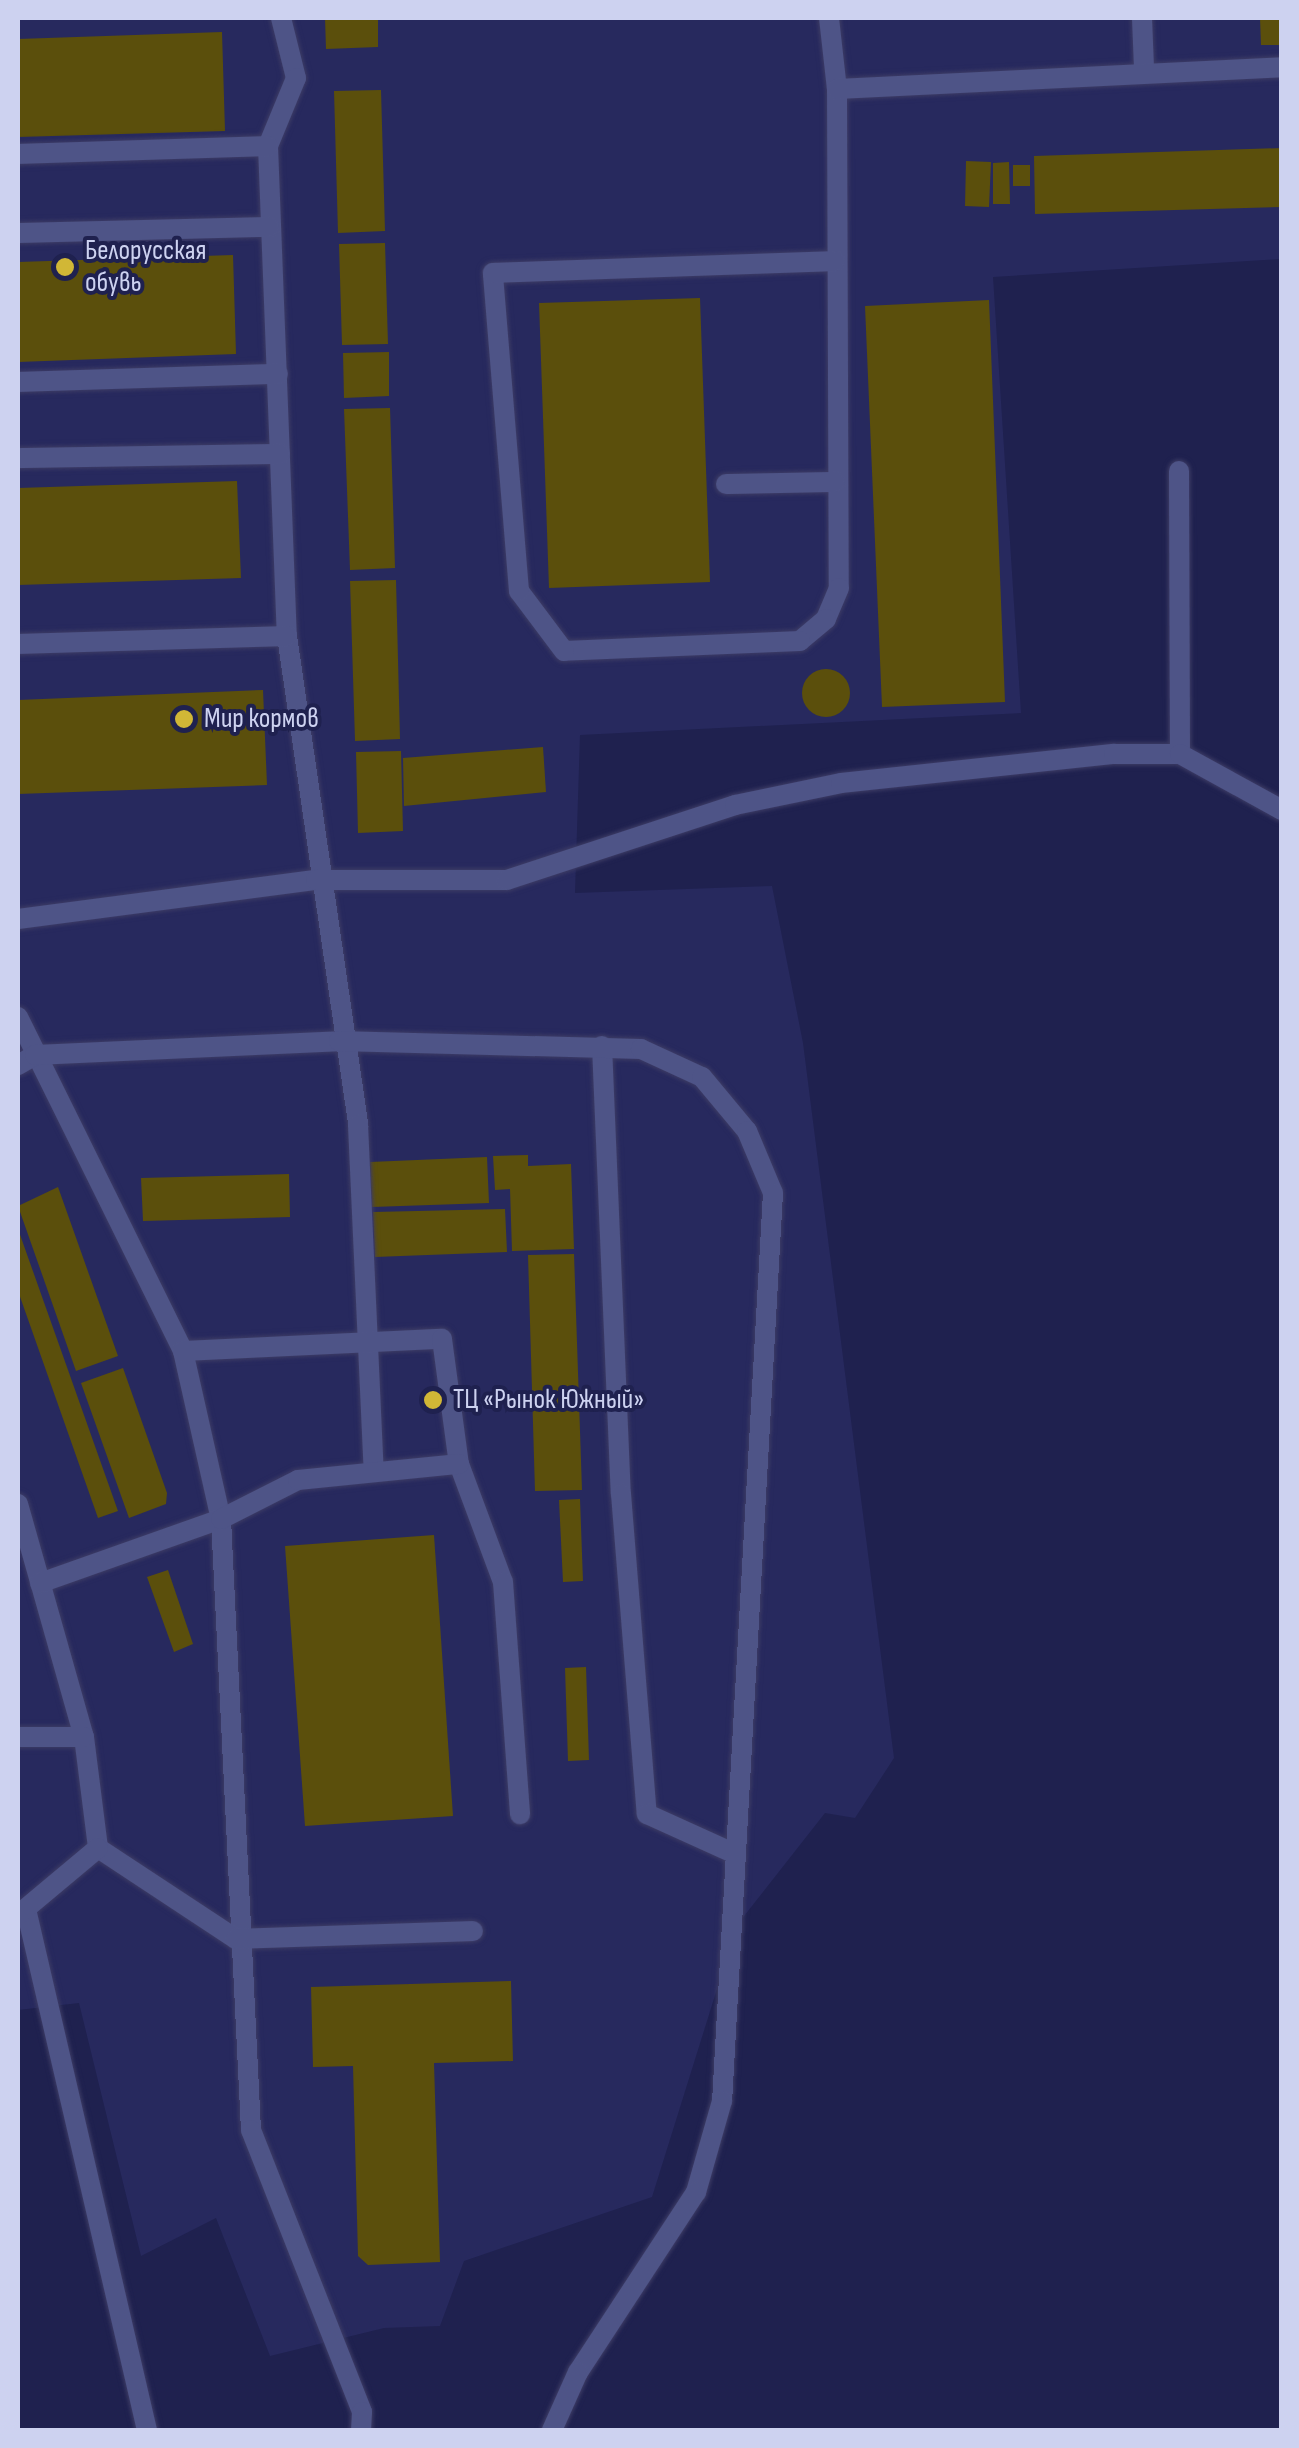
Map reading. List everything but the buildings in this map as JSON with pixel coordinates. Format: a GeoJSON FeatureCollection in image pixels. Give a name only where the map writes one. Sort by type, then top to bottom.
{"type":"FeatureCollection","features":[{"type":"Feature","properties":{"kind":"lane"},"geometry":{"type":"LineString","coordinates":[[281,18],[296,78],[268,146],[287,636],[339,1041],[358,1125],[374,1472]]}},
{"type":"Feature","properties":{"kind":"lane"},"geometry":{"type":"LineString","coordinates":[[829,18],[836,89],[835,482],[839,588],[826,619],[800,642],[564,652],[519,592],[492,273],[835,261]]}},
{"type":"Feature","properties":{"kind":"lane"},"geometry":{"type":"LineString","coordinates":[[1142,18],[1144,68]]}},
{"type":"Feature","properties":{"kind":"lane"},"geometry":{"type":"LineString","coordinates":[[836,89],[1144,68],[1282,67]]}},
{"type":"Feature","properties":{"kind":"lane"},"geometry":{"type":"LineString","coordinates":[[18,154],[268,146]]}},
{"type":"Feature","properties":{"kind":"lane"},"geometry":{"type":"LineString","coordinates":[[18,233],[269,227]]}},
{"type":"Feature","properties":{"kind":"lane"},"geometry":{"type":"LineString","coordinates":[[18,382],[278,374]]}},
{"type":"Feature","properties":{"kind":"lane"},"geometry":{"type":"LineString","coordinates":[[18,458],[280,454]]}},
{"type":"Feature","properties":{"kind":"lane"},"geometry":{"type":"LineString","coordinates":[[1179,470],[1180,754]]}},
{"type":"Feature","properties":{"kind":"lane"},"geometry":{"type":"LineString","coordinates":[[726,484],[835,482]]}},
{"type":"Feature","properties":{"kind":"lane"},"geometry":{"type":"LineString","coordinates":[[18,644],[287,636]]}},
{"type":"Feature","properties":{"kind":"lane"},"geometry":{"type":"LineString","coordinates":[[18,919],[316,880],[506,880],[735,804],[841,783],[1180,754],[1282,810]]}},
{"type":"Feature","properties":{"kind":"lane"},"geometry":{"type":"LineString","coordinates":[[18,1017],[26,1060],[88,1142],[183,1350],[221,1519],[236,1939],[251,2130],[362,2412],[361,2430]]}},
{"type":"Feature","properties":{"kind":"lane"},"geometry":{"type":"LineString","coordinates":[[26,1060],[339,1041],[641,1049],[702,1077],[748,1131],[773,1193],[722,2101],[696,2192],[578,2372],[552,2430]]}},
{"type":"Feature","properties":{"kind":"lane"},"geometry":{"type":"LineString","coordinates":[[602,1046],[621,1494],[647,1814],[733,1853]]}},
{"type":"Feature","properties":{"kind":"lane"},"geometry":{"type":"LineString","coordinates":[[183,1350],[442,1339],[459,1464],[503,1582],[520,1814]]}},
{"type":"Feature","properties":{"kind":"lane"},"geometry":{"type":"LineString","coordinates":[[40,1583],[221,1519],[298,1480],[459,1464]]}},
{"type":"Feature","properties":{"kind":"lane"},"geometry":{"type":"LineString","coordinates":[[18,1504],[84,1738],[98,1848],[236,1939],[474,1931]]}},
{"type":"Feature","properties":{"kind":"lane"},"geometry":{"type":"LineString","coordinates":[[18,1737],[84,1738]]}},
{"type":"Feature","properties":{"kind":"lane"},"geometry":{"type":"LineString","coordinates":[[98,1848],[22,1912],[147,2430]]}},
{"type":"Feature","properties":{"kind":"shaded area","name":"ТЦ «Рынок Южный»"},"geometry":{"type":"Polygon","coordinates":[[[18,18],[1281,18],[1281,259],[993,277],[1021,713],[580,735],[575,893],[772,886],[803,1043],[894,1758],[855,1818],[825,1813],[737,1925],[652,2197],[464,2261],[440,2326],[384,2328],[270,2356],[216,2218],[141,2256],[79,2003],[18,2010],[18,18]]]}},
{"type":"Feature","properties":{"kind":"place","name":"Белорусская обувь"},"geometry":{"type":"Point","coordinates":[65,267]}},
{"type":"Feature","properties":{"kind":"place","name":"Мир кормов"},"geometry":{"type":"Point","coordinates":[184,719]}},
{"type":"Feature","properties":{"kind":"place","name":"ТЦ «Рынок Южный»"},"geometry":{"type":"Point","coordinates":[433,1400]}}]}
